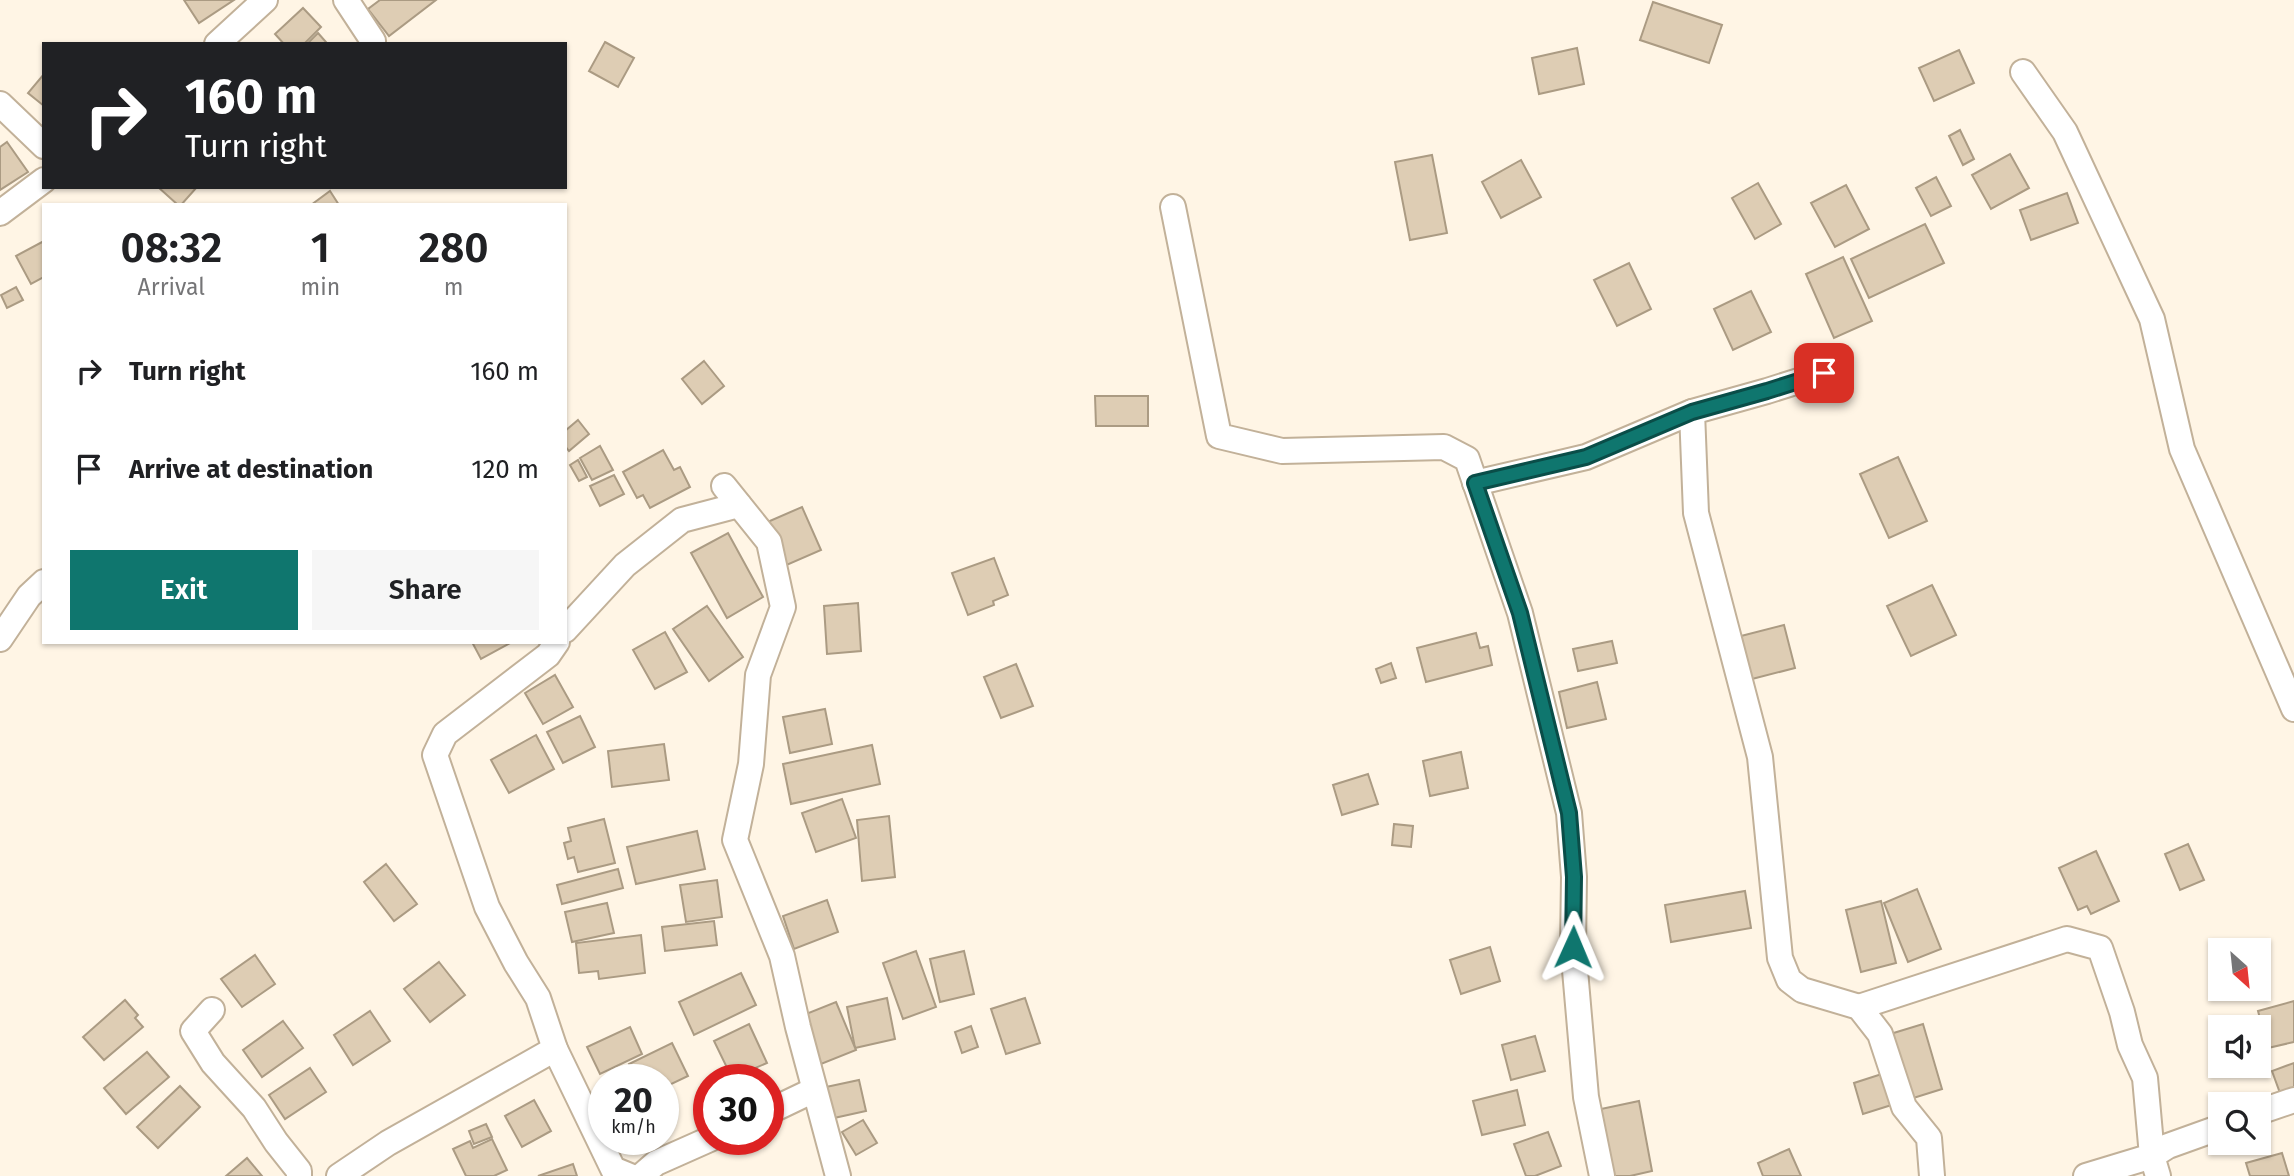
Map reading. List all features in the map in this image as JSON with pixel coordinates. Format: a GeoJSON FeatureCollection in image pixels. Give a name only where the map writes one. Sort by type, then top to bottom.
{"type":"FeatureCollection","features":[{"type":"Feature","properties":{"kind":"street"},"geometry":{"type":"LineString","coordinates":[[219,42],[265,0]]}},
{"type":"Feature","properties":{"kind":"street"},"geometry":{"type":"LineString","coordinates":[[346,0],[373,41]]}},
{"type":"Feature","properties":{"kind":"street"},"geometry":{"type":"LineString","coordinates":[[2023,72],[2065,132],[2152,319],[2182,449],[2294,709]]}},
{"type":"Feature","properties":{"kind":"street"},"geometry":{"type":"LineString","coordinates":[[0,104],[42,144]]}},
{"type":"Feature","properties":{"kind":"street"},"geometry":{"type":"LineString","coordinates":[[0,213],[42,182]]}},
{"type":"Feature","properties":{"kind":"street"},"geometry":{"type":"LineString","coordinates":[[1173,207],[1219,436],[1282,452],[1444,447],[1466,459],[1520,613],[1569,813],[1574,877],[1573,947],[1586,1097],[1602,1176]]}},
{"type":"Feature","properties":{"kind":"street"},"geometry":{"type":"LineString","coordinates":[[1475,483],[1586,457],[1692,412],[1824,373]]}},
{"type":"Feature","properties":{"kind":"street"},"geometry":{"type":"LineString","coordinates":[[1692,412],[1696,513],[1759,757],[1780,958],[1789,980],[1802,990],[1859,1007],[2067,939],[2100,948],[2122,1012],[2130,1045],[2145,1078],[2155,1166]]}},
{"type":"Feature","properties":{"kind":"street"},"geometry":{"type":"LineString","coordinates":[[567,627],[625,565],[682,520],[732,495],[769,542],[783,607],[758,675],[751,764],[735,840],[782,956],[838,1176]]}},
{"type":"Feature","properties":{"kind":"street"},"geometry":{"type":"LineString","coordinates":[[0,639],[29,596],[42,584]]}},
{"type":"Feature","properties":{"kind":"street"},"geometry":{"type":"LineString","coordinates":[[556,644],[548,655],[445,734],[435,755],[487,907],[538,998],[555,1049],[613,1169],[631,1176]]}},
{"type":"Feature","properties":{"kind":"street"},"geometry":{"type":"LineString","coordinates":[[1859,1007],[1880,1034],[1904,1107],[1929,1138],[1932,1176]]}},
{"type":"Feature","properties":{"kind":"street"},"geometry":{"type":"LineString","coordinates":[[212,1010],[193,1031],[213,1063],[254,1108],[275,1142],[299,1171],[299,1176]]}},
{"type":"Feature","properties":{"kind":"street"},"geometry":{"type":"LineString","coordinates":[[339,1176],[387,1143],[555,1049]]}},
{"type":"Feature","properties":{"kind":"street"},"geometry":{"type":"LineString","coordinates":[[784,1104],[814,1090]]}},
{"type":"Feature","properties":{"kind":"street"},"geometry":{"type":"LineString","coordinates":[[2271,1108],[2294,1100]]}},
{"type":"Feature","properties":{"kind":"street"},"geometry":{"type":"LineString","coordinates":[[2086,1176],[2155,1166],[2168,1146],[2208,1132]]}},
{"type":"Feature","properties":{"kind":"street"},"geometry":{"type":"LineString","coordinates":[[641,1176],[656,1163],[693,1147]]}},
{"type":"Feature","properties":{"kind":"building"},"geometry":{"type":"Polygon","coordinates":[[[184,0],[234,0],[199,23],[184,0]]]}},
{"type":"Feature","properties":{"kind":"building"},"geometry":{"type":"Polygon","coordinates":[[[380,0],[436,0],[389,36],[368,9],[380,0]]]}},
{"type":"Feature","properties":{"kind":"building"},"geometry":{"type":"Polygon","coordinates":[[[1653,2],[1722,25],[1709,63],[1640,40],[1653,2]]]}},
{"type":"Feature","properties":{"kind":"building"},"geometry":{"type":"Polygon","coordinates":[[[303,8],[321,27],[306,42],[282,42],[275,34],[303,8]]]}},
{"type":"Feature","properties":{"kind":"building"},"geometry":{"type":"Polygon","coordinates":[[[318,33],[326,42],[309,42],[318,33]]]}},
{"type":"Feature","properties":{"kind":"building"},"geometry":{"type":"Polygon","coordinates":[[[605,42],[634,58],[618,87],[589,71],[605,42]]]}},
{"type":"Feature","properties":{"kind":"building"},"geometry":{"type":"Polygon","coordinates":[[[1577,48],[1584,84],[1539,94],[1532,58],[1577,48]]]}},
{"type":"Feature","properties":{"kind":"building"},"geometry":{"type":"Polygon","coordinates":[[[1959,50],[1974,83],[1934,101],[1919,68],[1959,50]]]}},
{"type":"Feature","properties":{"kind":"building"},"geometry":{"type":"Polygon","coordinates":[[[42,76],[42,104],[28,93],[42,76]]]}},
{"type":"Feature","properties":{"kind":"building"},"geometry":{"type":"Polygon","coordinates":[[[1960,130],[1974,159],[1963,165],[1949,136],[1960,130]]]}},
{"type":"Feature","properties":{"kind":"building"},"geometry":{"type":"Polygon","coordinates":[[[7,142],[28,172],[0,190],[0,147],[7,142]]]}},
{"type":"Feature","properties":{"kind":"building"},"geometry":{"type":"Polygon","coordinates":[[[2010,154],[2029,188],[1991,209],[1972,175],[2010,154]]]}},
{"type":"Feature","properties":{"kind":"building"},"geometry":{"type":"Polygon","coordinates":[[[1432,155],[1447,233],[1410,240],[1395,162],[1432,155]]]}},
{"type":"Feature","properties":{"kind":"building"},"geometry":{"type":"Polygon","coordinates":[[[1521,160],[1541,197],[1501,218],[1482,182],[1521,160]]]}},
{"type":"Feature","properties":{"kind":"building"},"geometry":{"type":"Polygon","coordinates":[[[1936,177],[1951,206],[1931,216],[1916,188],[1936,177]]]}},
{"type":"Feature","properties":{"kind":"building"},"geometry":{"type":"Polygon","coordinates":[[[1758,183],[1781,224],[1755,239],[1732,198],[1758,183]]]}},
{"type":"Feature","properties":{"kind":"building"},"geometry":{"type":"Polygon","coordinates":[[[1846,185],[1869,229],[1835,247],[1811,203],[1846,185]]]}},
{"type":"Feature","properties":{"kind":"building"},"geometry":{"type":"Polygon","coordinates":[[[160,189],[195,189],[183,203],[176,203],[160,189]]]}},
{"type":"Feature","properties":{"kind":"building"},"geometry":{"type":"Polygon","coordinates":[[[330,191],[338,203],[314,203],[330,191]]]}},
{"type":"Feature","properties":{"kind":"building"},"geometry":{"type":"Polygon","coordinates":[[[2067,193],[2078,223],[2031,240],[2020,210],[2067,193]]]}},
{"type":"Feature","properties":{"kind":"building"},"geometry":{"type":"Polygon","coordinates":[[[1925,224],[1944,263],[1869,298],[1851,259],[1925,224]]]}},
{"type":"Feature","properties":{"kind":"building"},"geometry":{"type":"Polygon","coordinates":[[[42,242],[42,278],[31,284],[16,256],[42,242]]]}},
{"type":"Feature","properties":{"kind":"building"},"geometry":{"type":"Polygon","coordinates":[[[1843,257],[1872,321],[1834,338],[1806,274],[1843,257]]]}},
{"type":"Feature","properties":{"kind":"building"},"geometry":{"type":"Polygon","coordinates":[[[1629,263],[1651,309],[1617,326],[1594,280],[1629,263]]]}},
{"type":"Feature","properties":{"kind":"building"},"geometry":{"type":"Polygon","coordinates":[[[16,287],[23,300],[7,308],[1,295],[16,287]]]}},
{"type":"Feature","properties":{"kind":"building"},"geometry":{"type":"Polygon","coordinates":[[[1751,291],[1771,332],[1733,350],[1714,309],[1751,291]]]}},
{"type":"Feature","properties":{"kind":"building"},"geometry":{"type":"Polygon","coordinates":[[[704,361],[724,386],[702,404],[682,379],[704,361]]]}},
{"type":"Feature","properties":{"kind":"building"},"geometry":{"type":"Polygon","coordinates":[[[1095,396],[1148,396],[1148,426],[1096,426],[1095,396]]]}},
{"type":"Feature","properties":{"kind":"building"},"geometry":{"type":"Polygon","coordinates":[[[578,420],[589,434],[569,451],[567,429],[578,420]]]}},
{"type":"Feature","properties":{"kind":"building"},"geometry":{"type":"Polygon","coordinates":[[[600,446],[613,470],[592,480],[580,458],[600,446]]]}},
{"type":"Feature","properties":{"kind":"building"},"geometry":{"type":"Polygon","coordinates":[[[663,450],[674,470],[680,467],[690,487],[650,508],[643,495],[637,498],[623,472],[663,450]]]}},
{"type":"Feature","properties":{"kind":"building"},"geometry":{"type":"Polygon","coordinates":[[[1898,457],[1927,521],[1889,538],[1860,474],[1898,457]]]}},
{"type":"Feature","properties":{"kind":"building"},"geometry":{"type":"Polygon","coordinates":[[[578,460],[587,477],[579,481],[570,465],[578,460]]]}},
{"type":"Feature","properties":{"kind":"building"},"geometry":{"type":"Polygon","coordinates":[[[614,475],[624,494],[600,506],[590,486],[614,475]]]}},
{"type":"Feature","properties":{"kind":"building"},"geometry":{"type":"Polygon","coordinates":[[[802,507],[821,550],[782,567],[763,524],[802,507]]]}},
{"type":"Feature","properties":{"kind":"building"},"geometry":{"type":"Polygon","coordinates":[[[728,533],[763,597],[727,618],[691,553],[728,533]]]}},
{"type":"Feature","properties":{"kind":"building"},"geometry":{"type":"Polygon","coordinates":[[[994,558],[1008,595],[993,601],[994,605],[968,615],[952,573],[994,558]]]}},
{"type":"Feature","properties":{"kind":"building"},"geometry":{"type":"Polygon","coordinates":[[[1932,585],[1956,635],[1911,656],[1887,606],[1932,585]]]}},
{"type":"Feature","properties":{"kind":"building"},"geometry":{"type":"Polygon","coordinates":[[[858,603],[861,651],[827,654],[824,606],[858,603]]]}},
{"type":"Feature","properties":{"kind":"building"},"geometry":{"type":"Polygon","coordinates":[[[707,606],[743,657],[709,681],[673,629],[707,606]]]}},
{"type":"Feature","properties":{"kind":"building"},"geometry":{"type":"Polygon","coordinates":[[[1784,625],[1795,668],[1752,679],[1741,636],[1784,625]]]}},
{"type":"Feature","properties":{"kind":"building"},"geometry":{"type":"Polygon","coordinates":[[[665,632],[687,672],[655,689],[633,650],[665,632]]]}},
{"type":"Feature","properties":{"kind":"building"},"geometry":{"type":"Polygon","coordinates":[[[1476,633],[1480,648],[1488,646],[1492,665],[1426,682],[1417,648],[1476,633]]]}},
{"type":"Feature","properties":{"kind":"building"},"geometry":{"type":"Polygon","coordinates":[[[1612,641],[1617,663],[1578,671],[1573,649],[1612,641]]]}},
{"type":"Feature","properties":{"kind":"building"},"geometry":{"type":"Polygon","coordinates":[[[473,644],[508,644],[481,659],[473,644]]]}},
{"type":"Feature","properties":{"kind":"building"},"geometry":{"type":"Polygon","coordinates":[[[1391,663],[1396,678],[1381,683],[1376,669],[1391,663]]]}},
{"type":"Feature","properties":{"kind":"building"},"geometry":{"type":"Polygon","coordinates":[[[1016,664],[1033,706],[1001,718],[984,677],[1016,664]]]}},
{"type":"Feature","properties":{"kind":"building"},"geometry":{"type":"Polygon","coordinates":[[[555,675],[573,707],[543,724],[525,693],[555,675]]]}},
{"type":"Feature","properties":{"kind":"building"},"geometry":{"type":"Polygon","coordinates":[[[1597,682],[1606,719],[1567,728],[1559,692],[1597,682]]]}},
{"type":"Feature","properties":{"kind":"building"},"geometry":{"type":"Polygon","coordinates":[[[825,709],[832,744],[790,753],[783,717],[825,709]]]}},
{"type":"Feature","properties":{"kind":"building"},"geometry":{"type":"Polygon","coordinates":[[[580,716],[595,747],[563,763],[547,732],[580,716]]]}},
{"type":"Feature","properties":{"kind":"building"},"geometry":{"type":"Polygon","coordinates":[[[536,735],[554,769],[509,793],[491,760],[536,735]]]}},
{"type":"Feature","properties":{"kind":"building"},"geometry":{"type":"Polygon","coordinates":[[[664,744],[669,780],[612,787],[608,751],[664,744]]]}},
{"type":"Feature","properties":{"kind":"building"},"geometry":{"type":"Polygon","coordinates":[[[872,745],[880,784],[791,804],[783,764],[872,745]]]}},
{"type":"Feature","properties":{"kind":"building"},"geometry":{"type":"Polygon","coordinates":[[[1461,752],[1468,788],[1430,796],[1423,761],[1461,752]]]}},
{"type":"Feature","properties":{"kind":"building"},"geometry":{"type":"Polygon","coordinates":[[[1368,774],[1378,804],[1342,815],[1333,785],[1368,774]]]}},
{"type":"Feature","properties":{"kind":"building"},"geometry":{"type":"Polygon","coordinates":[[[842,799],[856,838],[816,852],[802,813],[842,799]]]}},
{"type":"Feature","properties":{"kind":"building"},"geometry":{"type":"Polygon","coordinates":[[[889,816],[895,877],[862,881],[857,820],[889,816]]]}},
{"type":"Feature","properties":{"kind":"building"},"geometry":{"type":"Polygon","coordinates":[[[604,819],[615,863],[578,872],[574,857],[568,859],[564,843],[571,841],[568,828],[604,819]]]}},
{"type":"Feature","properties":{"kind":"building"},"geometry":{"type":"Polygon","coordinates":[[[1394,824],[1413,826],[1411,847],[1392,845],[1394,824]]]}},
{"type":"Feature","properties":{"kind":"building"},"geometry":{"type":"Polygon","coordinates":[[[697,831],[705,869],[636,884],[627,847],[697,831]]]}},
{"type":"Feature","properties":{"kind":"building"},"geometry":{"type":"Polygon","coordinates":[[[2188,844],[2204,880],[2180,890],[2165,854],[2188,844]]]}},
{"type":"Feature","properties":{"kind":"building"},"geometry":{"type":"Polygon","coordinates":[[[2096,851],[2119,901],[2091,914],[2087,906],[2078,910],[2059,868],[2096,851]]]}},
{"type":"Feature","properties":{"kind":"building"},"geometry":{"type":"Polygon","coordinates":[[[386,864],[417,904],[394,921],[364,882],[386,864]]]}},
{"type":"Feature","properties":{"kind":"building"},"geometry":{"type":"Polygon","coordinates":[[[618,869],[623,888],[562,904],[557,885],[618,869]]]}},
{"type":"Feature","properties":{"kind":"building"},"geometry":{"type":"Polygon","coordinates":[[[717,880],[722,917],[686,922],[680,885],[717,880]]]}},
{"type":"Feature","properties":{"kind":"building"},"geometry":{"type":"Polygon","coordinates":[[[1917,889],[1941,949],[1908,962],[1884,903],[1917,889]]]}},
{"type":"Feature","properties":{"kind":"building"},"geometry":{"type":"Polygon","coordinates":[[[1745,891],[1751,928],[1671,942],[1665,905],[1745,891]]]}},
{"type":"Feature","properties":{"kind":"building"},"geometry":{"type":"Polygon","coordinates":[[[827,900],[838,932],[794,949],[783,916],[827,900]]]}},
{"type":"Feature","properties":{"kind":"building"},"geometry":{"type":"Polygon","coordinates":[[[1881,901],[1896,963],[1861,972],[1846,910],[1881,901]]]}},
{"type":"Feature","properties":{"kind":"building"},"geometry":{"type":"Polygon","coordinates":[[[607,903],[614,933],[572,942],[565,912],[607,903]]]}},
{"type":"Feature","properties":{"kind":"building"},"geometry":{"type":"Polygon","coordinates":[[[714,921],[717,945],[665,951],[662,927],[714,921]]]}},
{"type":"Feature","properties":{"kind":"building"},"geometry":{"type":"Polygon","coordinates":[[[641,935],[645,973],[599,979],[598,971],[579,973],[576,943],[641,935]]]}},
{"type":"Feature","properties":{"kind":"building"},"geometry":{"type":"Polygon","coordinates":[[[1490,947],[1500,981],[1461,994],[1450,960],[1490,947]]]}},
{"type":"Feature","properties":{"kind":"building"},"geometry":{"type":"Polygon","coordinates":[[[916,951],[936,1007],[903,1019],[883,963],[916,951]]]}},
{"type":"Feature","properties":{"kind":"building"},"geometry":{"type":"Polygon","coordinates":[[[964,951],[974,994],[940,1002],[930,959],[964,951]]]}},
{"type":"Feature","properties":{"kind":"building"},"geometry":{"type":"Polygon","coordinates":[[[255,955],[275,984],[242,1007],[221,979],[255,955]]]}},
{"type":"Feature","properties":{"kind":"building"},"geometry":{"type":"Polygon","coordinates":[[[439,962],[465,995],[430,1022],[404,989],[439,962]]]}},
{"type":"Feature","properties":{"kind":"building"},"geometry":{"type":"Polygon","coordinates":[[[741,973],[756,1005],[694,1035],[679,1002],[741,973]]]}},
{"type":"Feature","properties":{"kind":"building"},"geometry":{"type":"Polygon","coordinates":[[[887,998],[895,1039],[855,1048],[847,1007],[887,998]]]}},
{"type":"Feature","properties":{"kind":"building"},"geometry":{"type":"Polygon","coordinates":[[[1025,998],[1040,1043],[1006,1054],[991,1009],[1025,998]]]}},
{"type":"Feature","properties":{"kind":"building"},"geometry":{"type":"Polygon","coordinates":[[[125,1000],[138,1015],[135,1018],[143,1027],[104,1060],[83,1037],[125,1000]]]}},
{"type":"Feature","properties":{"kind":"building"},"geometry":{"type":"Polygon","coordinates":[[[2294,1001],[2294,1042],[2271,1047],[2271,1015],[2259,1015],[2258,1011],[2294,1001]]]}},
{"type":"Feature","properties":{"kind":"building"},"geometry":{"type":"Polygon","coordinates":[[[836,1002],[856,1050],[821,1064],[801,1016],[836,1002]]]}},
{"type":"Feature","properties":{"kind":"building"},"geometry":{"type":"Polygon","coordinates":[[[370,1011],[390,1041],[353,1065],[334,1035],[370,1011]]]}},
{"type":"Feature","properties":{"kind":"building"},"geometry":{"type":"Polygon","coordinates":[[[283,1021],[303,1048],[262,1077],[243,1050],[283,1021]]]}},
{"type":"Feature","properties":{"kind":"building"},"geometry":{"type":"Polygon","coordinates":[[[749,1024],[767,1063],[725,1064],[714,1041],[749,1024]]]}},
{"type":"Feature","properties":{"kind":"building"},"geometry":{"type":"Polygon","coordinates":[[[1923,1024],[1942,1089],[1907,1100],[1887,1035],[1923,1024]]]}},
{"type":"Feature","properties":{"kind":"building"},"geometry":{"type":"Polygon","coordinates":[[[971,1026],[978,1047],[962,1053],[955,1032],[971,1026]]]}},
{"type":"Feature","properties":{"kind":"building"},"geometry":{"type":"Polygon","coordinates":[[[630,1027],[642,1054],[621,1064],[595,1064],[587,1047],[630,1027]]]}},
{"type":"Feature","properties":{"kind":"building"},"geometry":{"type":"Polygon","coordinates":[[[1535,1036],[1545,1071],[1511,1080],[1502,1045],[1535,1036]]]}},
{"type":"Feature","properties":{"kind":"building"},"geometry":{"type":"Polygon","coordinates":[[[672,1043],[688,1076],[679,1080],[679,1064],[629,1064],[672,1043]]]}},
{"type":"Feature","properties":{"kind":"building"},"geometry":{"type":"Polygon","coordinates":[[[147,1052],[169,1077],[126,1114],[104,1088],[147,1052]]]}},
{"type":"Feature","properties":{"kind":"building"},"geometry":{"type":"Polygon","coordinates":[[[2294,1063],[2294,1089],[2280,1093],[2272,1071],[2294,1063]]]}},
{"type":"Feature","properties":{"kind":"building"},"geometry":{"type":"Polygon","coordinates":[[[310,1068],[326,1092],[285,1119],[269,1095],[310,1068]]]}},
{"type":"Feature","properties":{"kind":"building"},"geometry":{"type":"Polygon","coordinates":[[[1891,1071],[1901,1102],[1863,1114],[1854,1083],[1891,1071]]]}},
{"type":"Feature","properties":{"kind":"building"},"geometry":{"type":"Polygon","coordinates":[[[859,1080],[866,1111],[834,1118],[826,1087],[859,1080]]]}},
{"type":"Feature","properties":{"kind":"building"},"geometry":{"type":"Polygon","coordinates":[[[180,1086],[200,1107],[158,1148],[137,1127],[180,1086]]]}},
{"type":"Feature","properties":{"kind":"building"},"geometry":{"type":"Polygon","coordinates":[[[1517,1090],[1525,1125],[1482,1135],[1473,1101],[1517,1090]]]}},
{"type":"Feature","properties":{"kind":"building"},"geometry":{"type":"Polygon","coordinates":[[[534,1100],[551,1131],[522,1147],[505,1116],[534,1100]]]}},
{"type":"Feature","properties":{"kind":"building"},"geometry":{"type":"Polygon","coordinates":[[[1639,1101],[1652,1171],[1614,1176],[1601,1109],[1639,1101]]]}},
{"type":"Feature","properties":{"kind":"building"},"geometry":{"type":"Polygon","coordinates":[[[863,1120],[877,1143],[856,1155],[842,1132],[863,1120]]]}},
{"type":"Feature","properties":{"kind":"building"},"geometry":{"type":"Polygon","coordinates":[[[486,1124],[492,1137],[474,1144],[469,1131],[486,1124]]]}},
{"type":"Feature","properties":{"kind":"building"},"geometry":{"type":"Polygon","coordinates":[[[1548,1132],[1561,1166],[1535,1176],[1526,1176],[1514,1144],[1548,1132]]]}},
{"type":"Feature","properties":{"kind":"building"},"geometry":{"type":"Polygon","coordinates":[[[492,1139],[507,1170],[494,1176],[466,1176],[453,1149],[470,1141],[473,1148],[492,1139]]]}},
{"type":"Feature","properties":{"kind":"building"},"geometry":{"type":"Polygon","coordinates":[[[1789,1149],[1801,1176],[1763,1176],[1758,1163],[1789,1149]]]}},
{"type":"Feature","properties":{"kind":"building"},"geometry":{"type":"Polygon","coordinates":[[[2282,1153],[2289,1176],[2250,1176],[2246,1163],[2282,1153]]]}},
{"type":"Feature","properties":{"kind":"building"},"geometry":{"type":"Polygon","coordinates":[[[247,1158],[262,1176],[226,1176],[247,1158]]]}},
{"type":"Feature","properties":{"kind":"building"},"geometry":{"type":"Polygon","coordinates":[[[573,1164],[577,1176],[538,1176],[573,1164]]]}},
{"type":"Feature","properties":{"kind":"route"},"geometry":{"type":"LineString","coordinates":[[1573,947],[1574,877],[1569,813],[1520,613],[1475,483],[1586,457],[1692,412],[1824,373]]}}]}
